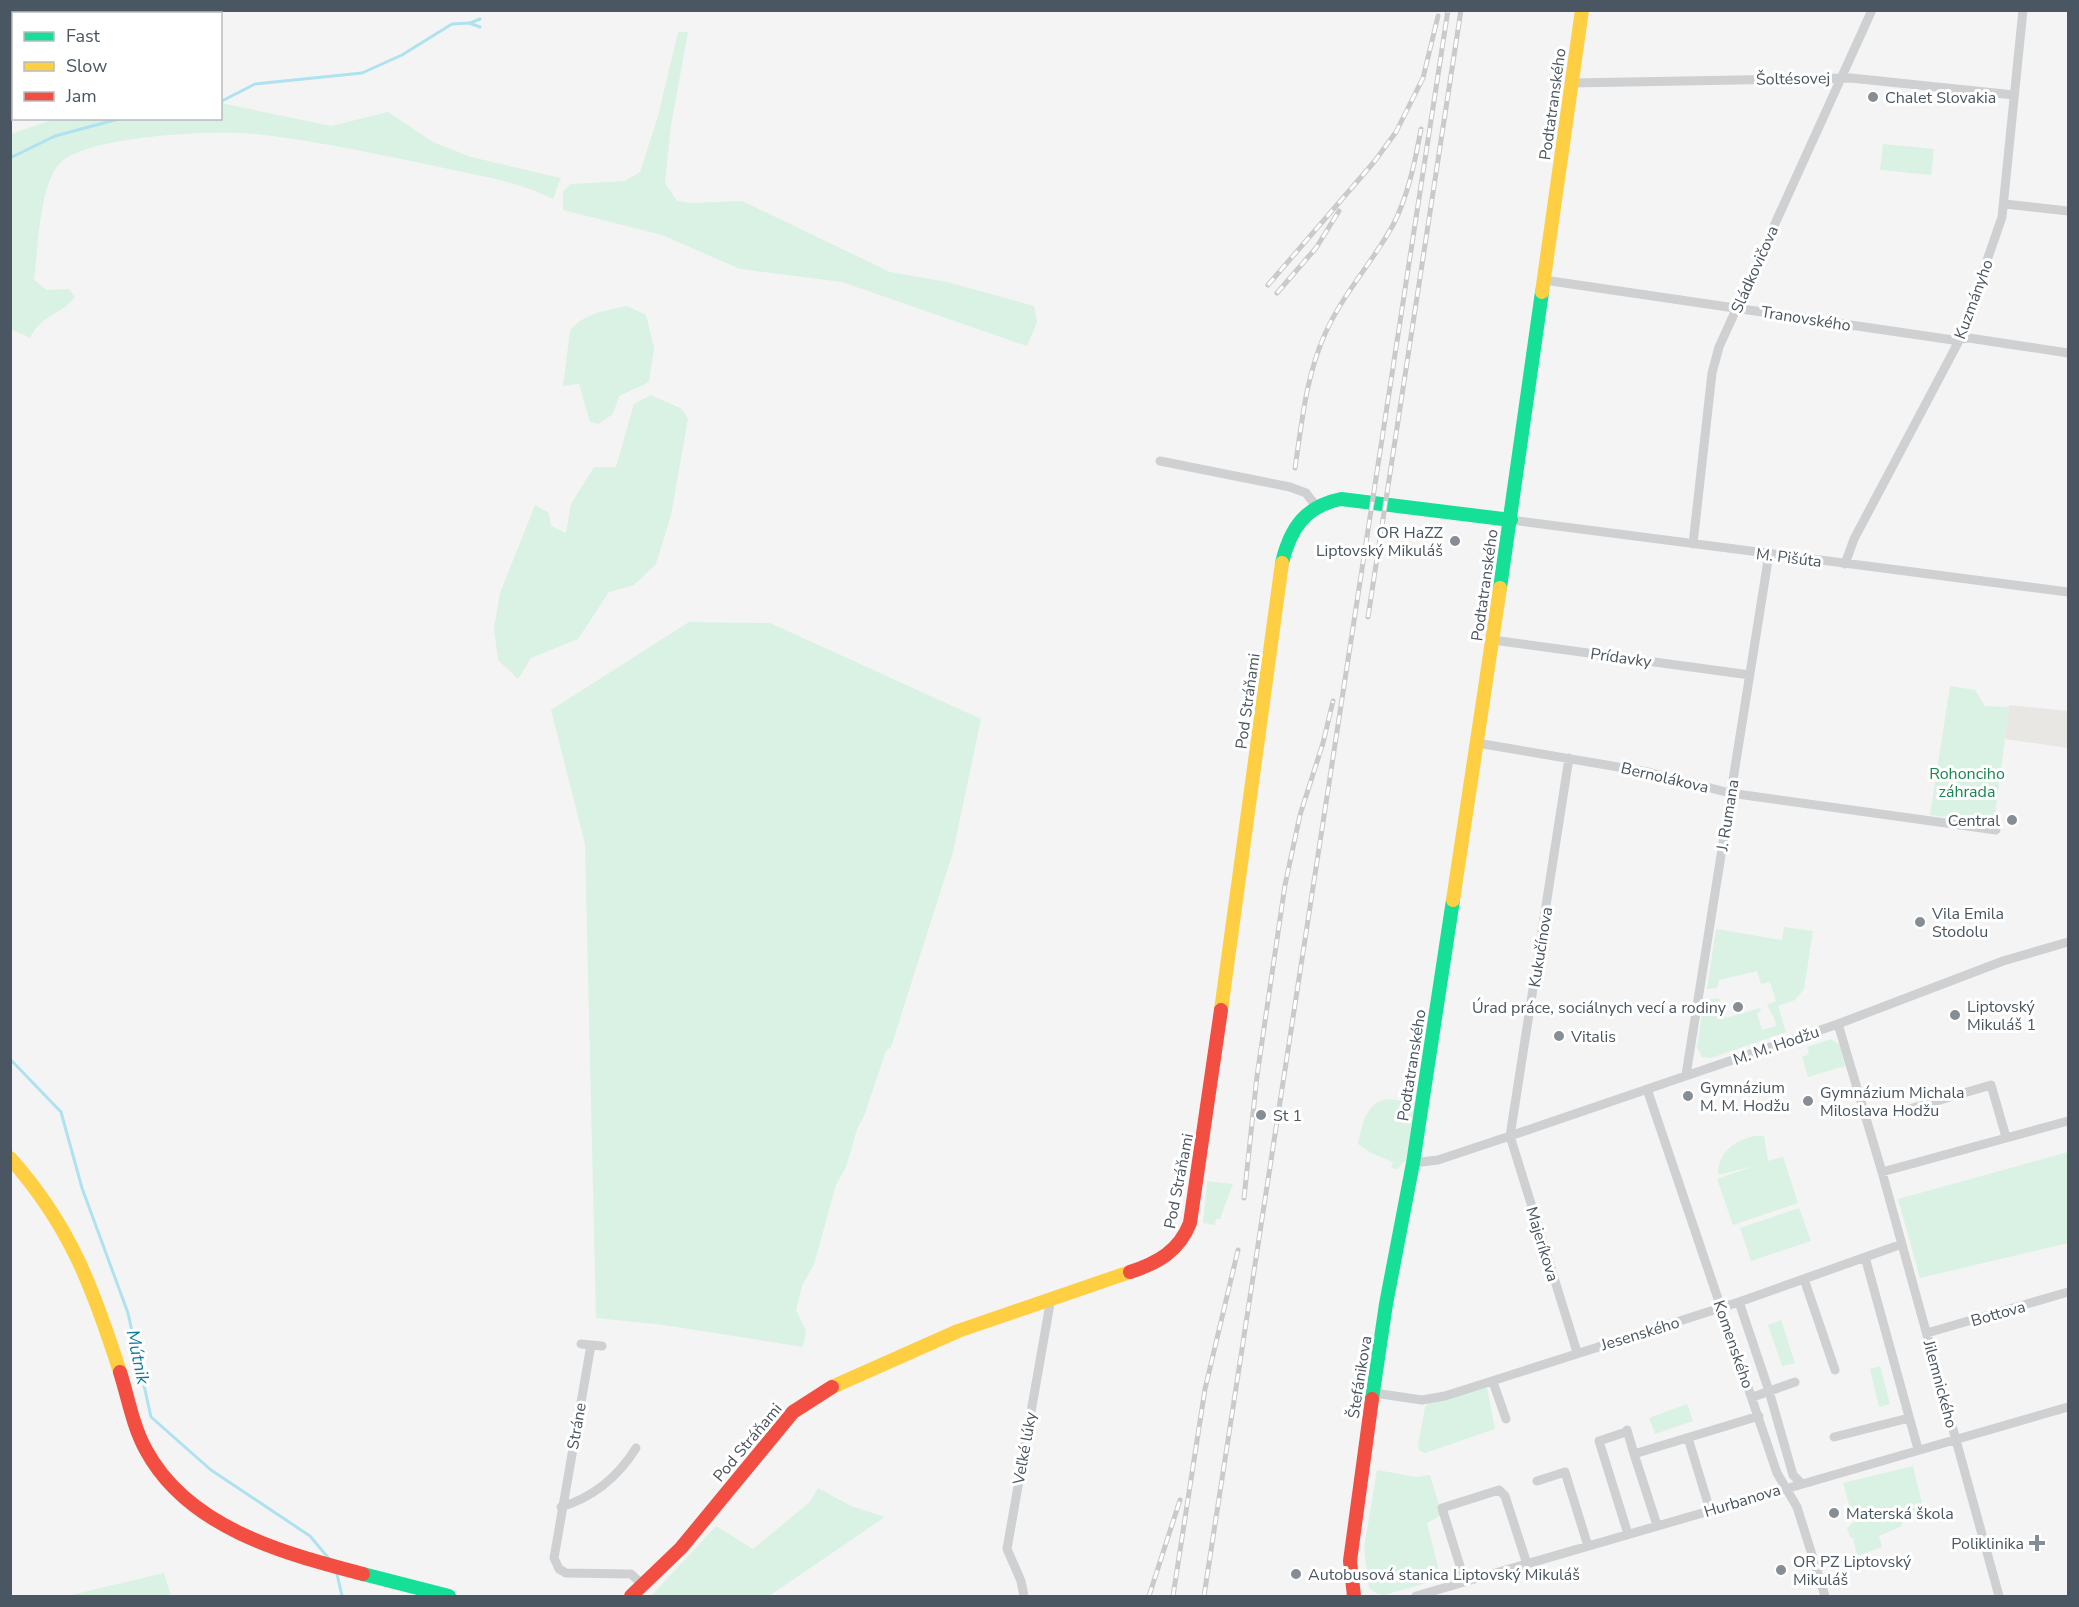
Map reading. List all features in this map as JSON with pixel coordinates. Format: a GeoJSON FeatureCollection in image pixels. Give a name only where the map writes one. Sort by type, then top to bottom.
{"type":"FeatureCollection","features":[{"type":"Feature","properties":{"kind":"street","name":"Podtatranského"},"geometry":{"type":"LineString","coordinates":[[1413,1163],[1493,640],[1582,10]]}},
{"type":"Feature","properties":{"kind":"street","name":"Sládkovičova"},"geometry":{"type":"LineString","coordinates":[[1693,544],[1714,364],[1737,306],[1872,10]]}},
{"type":"Feature","properties":{"kind":"street","name":"Kuzmányho"},"geometry":{"type":"LineString","coordinates":[[1845,564],[1854,539],[1960,339],[2005,204],[2023,10]]}},
{"type":"Feature","properties":{"kind":"street","name":"Šoltésovej"},"geometry":{"type":"LineString","coordinates":[[1572,83],[1841,78],[2014,94]]}},
{"type":"Feature","properties":{"kind":"street"},"geometry":{"type":"LineString","coordinates":[[2005,204],[2068,211]]}},
{"type":"Feature","properties":{"kind":"street","name":"Tranovského"},"geometry":{"type":"LineString","coordinates":[[1544,280],[1960,339],[1969,338],[2068,352]]}},
{"type":"Feature","properties":{"kind":"street"},"geometry":{"type":"LineString","coordinates":[[1160,461],[1290,487],[1306,493],[1316,506],[1332,500],[1355,500],[1510,520]]}},
{"type":"Feature","properties":{"kind":"street","name":"Pod Stráňami"},"geometry":{"type":"LineString","coordinates":[[631,1596],[644,1586],[687,1541],[793,1412],[810,1399],[911,1350],[1159,1261],[1176,1251],[1185,1236],[1203,1144],[1282,562],[1294,526],[1316,506]]}},
{"type":"Feature","properties":{"kind":"street","name":"M. Pišúta"},"geometry":{"type":"LineString","coordinates":[[1510,520],[2068,592]]}},
{"type":"Feature","properties":{"kind":"street","name":"J. Rumana"},"geometry":{"type":"LineString","coordinates":[[1686,1075],[1769,554]]}},
{"type":"Feature","properties":{"kind":"street","name":"Prídavky"},"geometry":{"type":"LineString","coordinates":[[1493,640],[1750,675]]}},
{"type":"Feature","properties":{"kind":"street","name":"Bernolákova"},"geometry":{"type":"LineString","coordinates":[[1477,743],[1648,772],[1730,793],[1996,830]]}},
{"type":"Feature","properties":{"kind":"street","name":"Kukučínova"},"geometry":{"type":"LineString","coordinates":[[1510,1136],[1569,758]]}},
{"type":"Feature","properties":{"kind":"street","name":"M. M. Hodžu"},"geometry":{"type":"LineString","coordinates":[[1413,1163],[1438,1160],[1510,1136],[1838,1024],[1999,963],[2068,942]]}},
{"type":"Feature","properties":{"kind":"street","name":"Jilemnického"},"geometry":{"type":"LineString","coordinates":[[1838,1024],[1882,1172],[1999,1596]]}},
{"type":"Feature","properties":{"kind":"street"},"geometry":{"type":"LineString","coordinates":[[1896,1113],[1991,1085],[2006,1137]]}},
{"type":"Feature","properties":{"kind":"street","name":"Komenského"},"geometry":{"type":"LineString","coordinates":[[1647,1089],[1778,1473],[1788,1486],[1825,1596]]}},
{"type":"Feature","properties":{"kind":"street"},"geometry":{"type":"LineString","coordinates":[[1882,1172],[2068,1121]]}},
{"type":"Feature","properties":{"kind":"street","name":"Majeríkova"},"geometry":{"type":"LineString","coordinates":[[1510,1136],[1577,1353]]}},
{"type":"Feature","properties":{"kind":"street"},"geometry":{"type":"LineString","coordinates":[[10,1158],[43,1195],[72,1243],[104,1322],[142,1441],[158,1473],[187,1503],[227,1528],[254,1541],[449,1596]]}},
{"type":"Feature","properties":{"kind":"street","name":"Štefánikova"},"geometry":{"type":"LineString","coordinates":[[1354,1596],[1350,1561],[1351,1542],[1389,1288],[1413,1163]]}},
{"type":"Feature","properties":{"kind":"street","name":"Jesenského"},"geometry":{"type":"LineString","coordinates":[[1374,1393],[1428,1399],[1493,1382],[1739,1302],[1902,1244]]}},
{"type":"Feature","properties":{"kind":"street"},"geometry":{"type":"LineString","coordinates":[[1865,1257],[1918,1449]]}},
{"type":"Feature","properties":{"kind":"street"},"geometry":{"type":"LineString","coordinates":[[1804,1279],[1835,1370]]}},
{"type":"Feature","properties":{"kind":"street","name":"Bottova"},"geometry":{"type":"LineString","coordinates":[[1927,1333],[2068,1292]]}},
{"type":"Feature","properties":{"kind":"street","name":"Veľké lúky"},"geometry":{"type":"LineString","coordinates":[[1024,1596],[1021,1581],[1007,1549],[1052,1298]]}},
{"type":"Feature","properties":{"kind":"street"},"geometry":{"type":"LineString","coordinates":[[1739,1302],[1769,1391],[1793,1474],[1801,1483]]}},
{"type":"Feature","properties":{"kind":"street","name":"Stráne"},"geometry":{"type":"LineString","coordinates":[[602,1346],[586,1344],[553,1554],[555,1562],[562,1571],[574,1574],[631,1574],[644,1586]]}},
{"type":"Feature","properties":{"kind":"street"},"geometry":{"type":"LineString","coordinates":[[1493,1382],[1506,1419]]}},
{"type":"Feature","properties":{"kind":"street"},"geometry":{"type":"LineString","coordinates":[[1753,1397],[1795,1382]]}},
{"type":"Feature","properties":{"kind":"street","name":"Hurbanova"},"geometry":{"type":"LineString","coordinates":[[1422,1596],[1788,1486],[2068,1407]]}},
{"type":"Feature","properties":{"kind":"street"},"geometry":{"type":"LineString","coordinates":[[1634,1454],[1759,1416]]}},
{"type":"Feature","properties":{"kind":"street"},"geometry":{"type":"LineString","coordinates":[[1834,1437],[1910,1418]]}},
{"type":"Feature","properties":{"kind":"street"},"geometry":{"type":"LineString","coordinates":[[1628,1534],[1599,1441],[1625,1432],[1657,1525]]}},
{"type":"Feature","properties":{"kind":"street"},"geometry":{"type":"LineString","coordinates":[[1688,1438],[1710,1510]]}},
{"type":"Feature","properties":{"kind":"street"},"geometry":{"type":"LineString","coordinates":[[561,1507],[582,1500],[612,1479],[636,1448]]}},
{"type":"Feature","properties":{"kind":"street"},"geometry":{"type":"LineString","coordinates":[[1537,1481],[1565,1472],[1588,1546]]}},
{"type":"Feature","properties":{"kind":"street"},"geometry":{"type":"LineString","coordinates":[[1465,1582],[1442,1508],[1499,1490],[1505,1496],[1527,1564]]}},
{"type":"Feature","properties":{"kind":"shaded area"},"geometry":{"type":"Polygon","coordinates":[[[2009,705],[2068,711],[2068,748],[2005,739],[2009,705]]]}},
{"type":"Feature","properties":{"kind":"green space"},"geometry":{"type":"Polygon","coordinates":[[[678,32],[688,32],[671,125],[665,183],[677,201],[692,203],[742,201],[890,272],[947,282],[1034,306],[1037,322],[1027,346],[842,282],[740,269],[662,235],[563,210],[563,191],[571,184],[625,181],[640,172],[658,116],[678,32]]]}},
{"type":"Feature","properties":{"kind":"green space"},"geometry":{"type":"Polygon","coordinates":[[[222,103],[331,126],[388,112],[433,142],[471,157],[561,178],[553,199],[528,188],[486,177],[303,140],[256,134],[213,133],[155,136],[99,146],[77,153],[61,162],[48,185],[41,218],[34,280],[47,290],[69,289],[75,297],[64,308],[45,319],[30,338],[11,329],[11,134],[52,120],[222,120],[222,103]]]}},
{"type":"Feature","properties":{"kind":"green space"},"geometry":{"type":"Polygon","coordinates":[[[1883,144],[1934,149],[1931,175],[1880,170],[1883,144]]]}},
{"type":"Feature","properties":{"kind":"green space"},"geometry":{"type":"Polygon","coordinates":[[[627,306],[646,315],[654,348],[649,382],[619,396],[613,414],[598,424],[590,422],[579,384],[563,386],[570,331],[581,320],[604,311],[627,306]]]}},
{"type":"Feature","properties":{"kind":"green space"},"geometry":{"type":"Polygon","coordinates":[[[651,395],[682,409],[688,419],[671,515],[656,564],[634,585],[609,592],[578,639],[531,658],[518,679],[498,660],[494,629],[500,593],[535,505],[549,513],[551,526],[566,533],[571,504],[594,467],[616,467],[634,404],[651,395]]]}},
{"type":"Feature","properties":{"kind":"green space"},"geometry":{"type":"Polygon","coordinates":[[[689,622],[770,623],[981,719],[953,852],[891,1047],[886,1051],[864,1116],[857,1129],[846,1167],[836,1185],[814,1264],[802,1286],[796,1310],[806,1331],[803,1347],[664,1325],[596,1318],[585,844],[551,710],[689,622]]]}},
{"type":"Feature","properties":{"kind":"green space","name":"Rohonciho záhrada"},"geometry":{"type":"Polygon","coordinates":[[[1950,686],[1975,690],[1985,706],[2009,707],[1994,823],[1930,815],[1950,686]]]}},
{"type":"Feature","properties":{"kind":"green space"},"geometry":{"type":"Polygon","coordinates":[[[1784,927],[1813,931],[1804,989],[1795,1000],[1778,1006],[1786,1032],[1711,1058],[1702,1057],[1697,1047],[1704,1000],[1719,998],[1726,1018],[1760,1008],[1761,1011],[1757,1013],[1762,1030],[1776,1026],[1767,1005],[1776,1001],[1770,982],[1761,984],[1757,971],[1719,980],[1717,988],[1707,989],[1716,929],[1782,940],[1784,927]]]}},
{"type":"Feature","properties":{"kind":"green space"},"geometry":{"type":"Polygon","coordinates":[[[1831,1039],[1840,1045],[1845,1066],[1808,1077],[1802,1057],[1809,1054],[1807,1047],[1831,1039]]]}},
{"type":"Feature","properties":{"kind":"green space"},"geometry":{"type":"Polygon","coordinates":[[[1389,1099],[1415,1103],[1406,1160],[1397,1169],[1391,1168],[1393,1162],[1373,1154],[1358,1144],[1366,1115],[1370,1109],[1375,1104],[1389,1099]]]}},
{"type":"Feature","properties":{"kind":"green space"},"geometry":{"type":"Polygon","coordinates":[[[1754,1136],[1764,1136],[1768,1161],[1783,1157],[1798,1203],[1733,1225],[1717,1179],[1754,1166],[1718,1175],[1719,1167],[1728,1149],[1754,1136]]]}},
{"type":"Feature","properties":{"kind":"green space"},"geometry":{"type":"Polygon","coordinates":[[[2068,1152],[2068,1243],[1920,1278],[1898,1199],[2068,1152]]]}},
{"type":"Feature","properties":{"kind":"green space"},"geometry":{"type":"Polygon","coordinates":[[[1207,1181],[1233,1184],[1220,1219],[1216,1219],[1215,1225],[1203,1223],[1207,1181]]]}},
{"type":"Feature","properties":{"kind":"green space"},"geometry":{"type":"Polygon","coordinates":[[[1799,1208],[1811,1241],[1751,1261],[1740,1228],[1799,1208]]]}},
{"type":"Feature","properties":{"kind":"green space"},"geometry":{"type":"Polygon","coordinates":[[[1781,1320],[1795,1363],[1782,1366],[1768,1325],[1781,1320]]]}},
{"type":"Feature","properties":{"kind":"green space"},"geometry":{"type":"Polygon","coordinates":[[[1880,1366],[1890,1404],[1879,1407],[1870,1369],[1880,1366]]]}},
{"type":"Feature","properties":{"kind":"green space"},"geometry":{"type":"Polygon","coordinates":[[[1487,1387],[1495,1429],[1425,1453],[1420,1451],[1418,1446],[1425,1407],[1428,1403],[1487,1387]]]}},
{"type":"Feature","properties":{"kind":"green space"},"geometry":{"type":"Polygon","coordinates":[[[1687,1404],[1693,1421],[1655,1434],[1649,1418],[1687,1404]]]}},
{"type":"Feature","properties":{"kind":"green space"},"geometry":{"type":"Polygon","coordinates":[[[1913,1466],[1924,1512],[1901,1518],[1902,1526],[1879,1536],[1882,1547],[1857,1556],[1853,1538],[1850,1537],[1847,1528],[1854,1522],[1843,1483],[1913,1466]]]}},
{"type":"Feature","properties":{"kind":"green space"},"geometry":{"type":"Polygon","coordinates":[[[1377,1470],[1416,1477],[1430,1475],[1442,1515],[1427,1523],[1441,1579],[1384,1595],[1377,1594],[1369,1588],[1364,1548],[1377,1470]]]}},
{"type":"Feature","properties":{"kind":"green space"},"geometry":{"type":"Polygon","coordinates":[[[818,1488],[851,1506],[885,1517],[769,1596],[651,1596],[716,1526],[753,1549],[810,1502],[818,1488]]]}},
{"type":"Feature","properties":{"kind":"green space"},"geometry":{"type":"Polygon","coordinates":[[[164,1573],[171,1596],[67,1596],[164,1573]]]}},
{"type":"Feature","properties":{"kind":"waterway"},"geometry":{"type":"LineString","coordinates":[[470,23],[480,19]]}},
{"type":"Feature","properties":{"kind":"waterway"},"geometry":{"type":"LineString","coordinates":[[222,101],[255,84],[362,73],[402,55],[452,24],[469,23],[480,27]]}},
{"type":"Feature","properties":{"kind":"waterway"},"geometry":{"type":"LineString","coordinates":[[10,158],[55,136],[115,120]]}},
{"type":"Feature","properties":{"kind":"waterway","name":"Mútnik"},"geometry":{"type":"LineString","coordinates":[[10,1059],[61,1112],[82,1188],[128,1313],[151,1417],[211,1470],[310,1536],[330,1560]]}},
{"type":"Feature","properties":{"kind":"waterway","name":"Mútnik"},"geometry":{"type":"LineString","coordinates":[[336,1570],[342,1596]]}},
{"type":"Feature","properties":{"kind":"railway"},"geometry":{"type":"LineString","coordinates":[[1204,1596],[1448,10]]}},
{"type":"Feature","properties":{"kind":"railway"},"geometry":{"type":"LineString","coordinates":[[1368,617],[1461,10]]}},
{"type":"Feature","properties":{"kind":"railway"},"geometry":{"type":"LineString","coordinates":[[1268,285],[1374,162],[1396,132],[1423,78],[1438,16]]}},
{"type":"Feature","properties":{"kind":"railway"},"geometry":{"type":"LineString","coordinates":[[1295,468],[1313,366],[1332,320],[1393,225],[1403,202],[1421,129]]}},
{"type":"Feature","properties":{"kind":"railway"},"geometry":{"type":"LineString","coordinates":[[1277,293],[1316,248],[1339,211]]}},
{"type":"Feature","properties":{"kind":"railway"},"geometry":{"type":"LineString","coordinates":[[1244,1198],[1257,1076],[1285,885],[1300,815],[1323,743],[1333,701]]}},
{"type":"Feature","properties":{"kind":"railway"},"geometry":{"type":"LineString","coordinates":[[1173,1596],[1205,1389],[1238,1250]]}},
{"type":"Feature","properties":{"kind":"railway"},"geometry":{"type":"LineString","coordinates":[[1149,1596],[1180,1500]]}},
{"type":"Feature","properties":{"kind":"traffic: fast"},"geometry":{"type":"LineString","coordinates":[[1500,588],[1542,292]]}},
{"type":"Feature","properties":{"kind":"traffic: fast"},"geometry":{"type":"LineString","coordinates":[[1282,563],[1285,551],[1301,521],[1318,507],[1341,499],[1511,520]]}},
{"type":"Feature","properties":{"kind":"traffic: fast"},"geometry":{"type":"LineString","coordinates":[[1372,1399],[1386,1304],[1413,1163],[1453,900]]}},
{"type":"Feature","properties":{"kind":"traffic: fast"},"geometry":{"type":"LineString","coordinates":[[363,1574],[449,1596]]}},
{"type":"Feature","properties":{"kind":"traffic: slow"},"geometry":{"type":"LineString","coordinates":[[1542,292],[1582,10]]}},
{"type":"Feature","properties":{"kind":"traffic: slow"},"geometry":{"type":"LineString","coordinates":[[1221,1010],[1282,563]]}},
{"type":"Feature","properties":{"kind":"traffic: slow"},"geometry":{"type":"LineString","coordinates":[[1453,900],[1500,588]]}},
{"type":"Feature","properties":{"kind":"traffic: slow"},"geometry":{"type":"LineString","coordinates":[[10,1158],[31,1183],[64,1233],[89,1285],[120,1372]]}},
{"type":"Feature","properties":{"kind":"traffic: slow"},"geometry":{"type":"LineString","coordinates":[[832,1387],[958,1331],[1130,1272]]}},
{"type":"Feature","properties":{"kind":"traffic: jam"},"geometry":{"type":"LineString","coordinates":[[1130,1272],[1166,1255],[1180,1241],[1190,1223],[1221,1010]]}},
{"type":"Feature","properties":{"kind":"traffic: jam"},"geometry":{"type":"LineString","coordinates":[[120,1372],[141,1441],[164,1477],[186,1499],[212,1518],[270,1546],[363,1574]]}},
{"type":"Feature","properties":{"kind":"traffic: jam"},"geometry":{"type":"LineString","coordinates":[[631,1596],[681,1548],[793,1412],[832,1387]]}},
{"type":"Feature","properties":{"kind":"traffic: jam"},"geometry":{"type":"LineString","coordinates":[[1354,1596],[1350,1561],[1372,1399]]}},
{"type":"Feature","properties":{"kind":"place","name":"Chalet Slovakia"},"geometry":{"type":"Point","coordinates":[1873,97]}},
{"type":"Feature","properties":{"kind":"place","name":"OR HaZZ Liptovský Mikuláš"},"geometry":{"type":"Point","coordinates":[1455,541]}},
{"type":"Feature","properties":{"kind":"place","name":"Central"},"geometry":{"type":"Point","coordinates":[2012,820]}},
{"type":"Feature","properties":{"kind":"place","name":"Vila Emila Stodolu"},"geometry":{"type":"Point","coordinates":[1920,922]}},
{"type":"Feature","properties":{"kind":"place","name":"Úrad práce, sociálnych vecí a rodiny"},"geometry":{"type":"Point","coordinates":[1738,1007]}},
{"type":"Feature","properties":{"kind":"place","name":"Liptovský Mikuláš 1"},"geometry":{"type":"Point","coordinates":[1955,1015]}},
{"type":"Feature","properties":{"kind":"place","name":"Vitalis"},"geometry":{"type":"Point","coordinates":[1559,1036]}},
{"type":"Feature","properties":{"kind":"place","name":"Gymnázium M. M. Hodžu"},"geometry":{"type":"Point","coordinates":[1688,1096]}},
{"type":"Feature","properties":{"kind":"place","name":"Gymnázium Michala Miloslava Hodžu"},"geometry":{"type":"Point","coordinates":[1808,1101]}},
{"type":"Feature","properties":{"kind":"place","name":"St 1"},"geometry":{"type":"Point","coordinates":[1261,1115]}},
{"type":"Feature","properties":{"kind":"place","name":"Materská škola"},"geometry":{"type":"Point","coordinates":[1834,1513]}},
{"type":"Feature","properties":{"kind":"place","name":"Poliklinika"},"geometry":{"type":"Point","coordinates":[2037,1543]}},
{"type":"Feature","properties":{"kind":"place","name":"OR PZ Liptovský Mikuláš"},"geometry":{"type":"Point","coordinates":[1781,1570]}},
{"type":"Feature","properties":{"kind":"place","name":"Autobusová stanica Liptovský Mikuláš"},"geometry":{"type":"Point","coordinates":[1296,1574]}}]}
